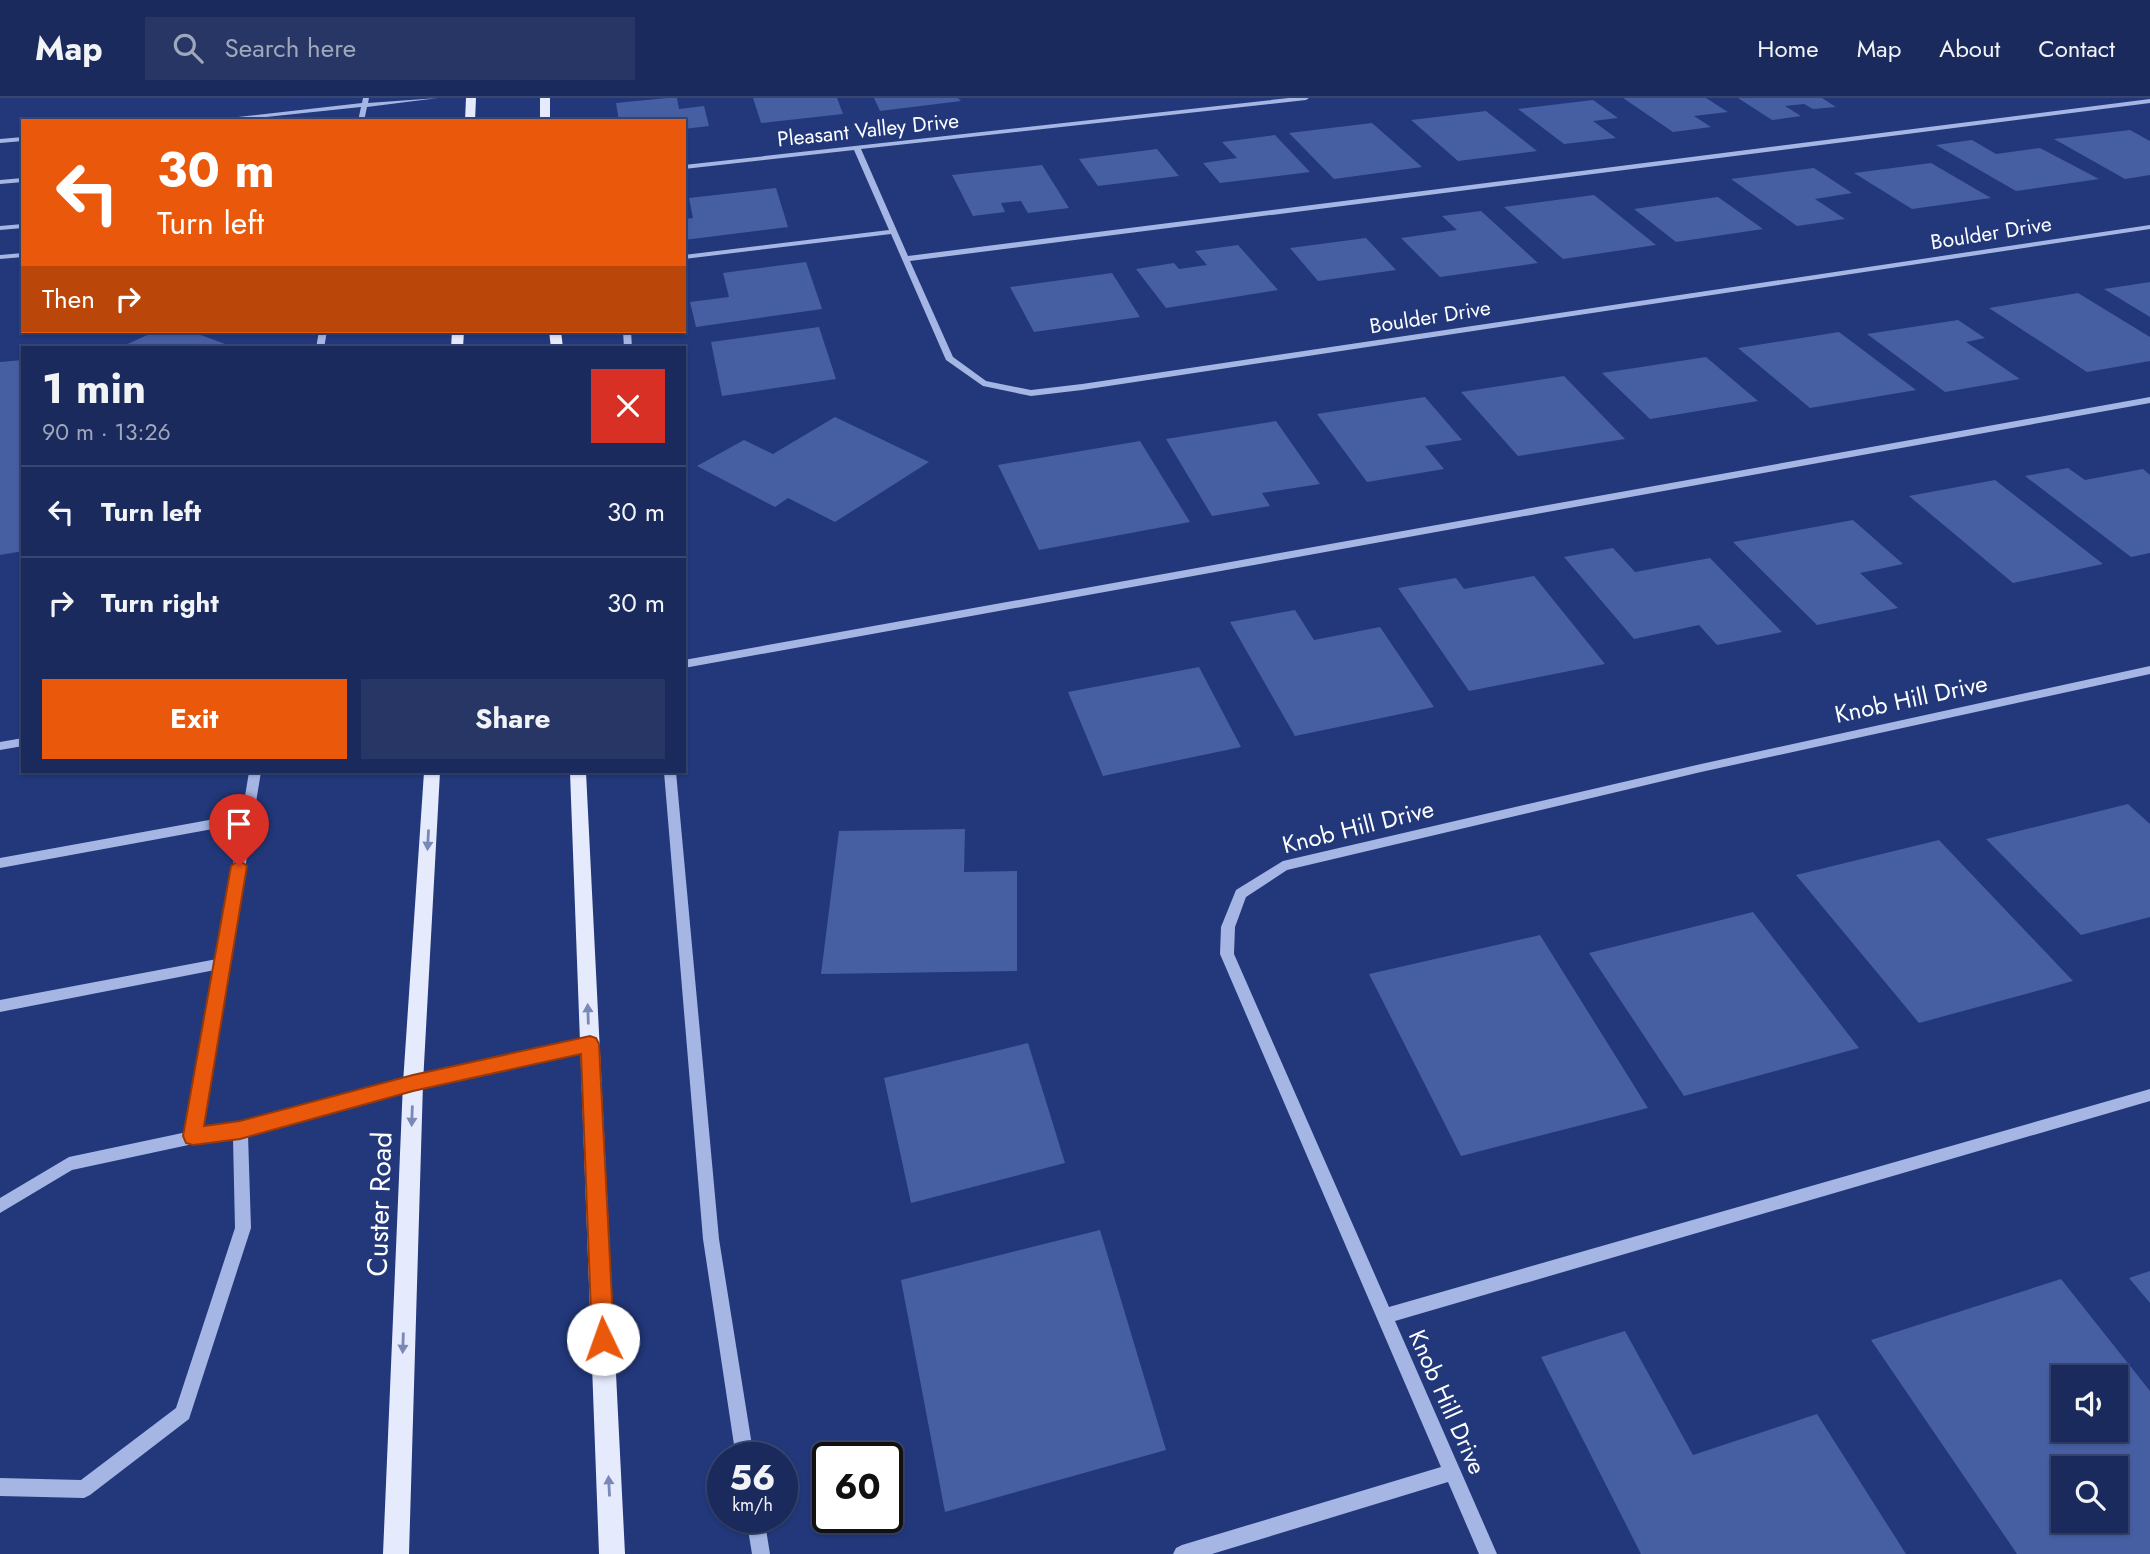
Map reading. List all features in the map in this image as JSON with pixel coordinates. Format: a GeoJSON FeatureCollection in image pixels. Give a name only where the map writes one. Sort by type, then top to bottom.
{"type":"FeatureCollection","features":[{"type":"Feature","properties":{"kind":"main road"},"geometry":{"type":"LineString","coordinates":[[470,119],[471,98]]}},
{"type":"Feature","properties":{"kind":"main road"},"geometry":{"type":"LineString","coordinates":[[545,98],[545,119]]}},
{"type":"Feature","properties":{"kind":"main road","name":"Custer Road"},"geometry":{"type":"LineString","coordinates":[[396,1554],[413,1083],[432,773]]}},
{"type":"Feature","properties":{"kind":"main road"},"geometry":{"type":"LineString","coordinates":[[578,773],[612,1554]]}},
{"type":"Feature","properties":{"kind":"street"},"geometry":{"type":"LineString","coordinates":[[222,119],[365,102],[435,98]]}},
{"type":"Feature","properties":{"kind":"street","name":"Pleasant Valley Drive"},"geometry":{"type":"LineString","coordinates":[[686,167],[1306,98]]}},
{"type":"Feature","properties":{"kind":"street"},"geometry":{"type":"LineString","coordinates":[[906,260],[2145,101]]}},
{"type":"Feature","properties":{"kind":"street"},"geometry":{"type":"LineString","coordinates":[[0,141],[21,139]]}},
{"type":"Feature","properties":{"kind":"street","name":"Boulder Drive"},"geometry":{"type":"LineString","coordinates":[[857,149],[950,358],[983,383],[1031,393],[2150,227]]}},
{"type":"Feature","properties":{"kind":"street"},"geometry":{"type":"LineString","coordinates":[[0,182],[21,180]]}},
{"type":"Feature","properties":{"kind":"street"},"geometry":{"type":"LineString","coordinates":[[0,228],[21,226]]}},
{"type":"Feature","properties":{"kind":"street"},"geometry":{"type":"LineString","coordinates":[[686,257],[893,232]]}},
{"type":"Feature","properties":{"kind":"street"},"geometry":{"type":"LineString","coordinates":[[0,257],[21,255]]}},
{"type":"Feature","properties":{"kind":"street"},"geometry":{"type":"LineString","coordinates":[[686,664],[2150,400]]}},
{"type":"Feature","properties":{"kind":"street","name":"Knob Hill Drive"},"geometry":{"type":"LineString","coordinates":[[1488,1554],[1227,954],[1228,927],[1241,894],[1283,866],[1700,768],[2150,670]]}},
{"type":"Feature","properties":{"kind":"street"},"geometry":{"type":"LineString","coordinates":[[0,746],[21,742]]}},
{"type":"Feature","properties":{"kind":"street"},"geometry":{"type":"LineString","coordinates":[[193,1136],[255,773]]}},
{"type":"Feature","properties":{"kind":"street"},"geometry":{"type":"LineString","coordinates":[[0,863],[247,818]]}},
{"type":"Feature","properties":{"kind":"street"},"geometry":{"type":"LineString","coordinates":[[0,1006],[222,962]]}},
{"type":"Feature","properties":{"kind":"street"},"geometry":{"type":"LineString","coordinates":[[0,1206],[69,1164],[193,1136],[240,1130],[413,1083],[590,1044]]}},
{"type":"Feature","properties":{"kind":"street"},"geometry":{"type":"LineString","coordinates":[[1385,1316],[2150,1095]]}},
{"type":"Feature","properties":{"kind":"street"},"geometry":{"type":"LineString","coordinates":[[1182,1554],[1453,1472]]}},
{"type":"Feature","properties":{"kind":"street"},"geometry":{"type":"LineString","coordinates":[[758,1533],[761,1554]]}},
{"type":"Feature","properties":{"kind":"lane"},"geometry":{"type":"LineString","coordinates":[[670,773],[711,1240],[743,1442]]}},
{"type":"Feature","properties":{"kind":"lane"},"geometry":{"type":"LineString","coordinates":[[0,1487],[84,1489],[183,1413],[243,1228],[240,1130]]}},
{"type":"Feature","properties":{"kind":"building"},"geometry":{"type":"Polygon","coordinates":[[[677,98],[679,109],[704,106],[709,126],[686,129],[686,119],[619,119],[616,103],[677,98]]]}},
{"type":"Feature","properties":{"kind":"building"},"geometry":{"type":"Polygon","coordinates":[[[753,98],[837,98],[843,114],[761,123],[753,98]]]}},
{"type":"Feature","properties":{"kind":"building"},"geometry":{"type":"Polygon","coordinates":[[[874,98],[958,98],[961,101],[880,111],[874,98]]]}},
{"type":"Feature","properties":{"kind":"building"},"geometry":{"type":"Polygon","coordinates":[[[1623,98],[1706,98],[1728,112],[1694,116],[1711,127],[1673,132],[1623,98]]]}},
{"type":"Feature","properties":{"kind":"building"},"geometry":{"type":"Polygon","coordinates":[[[1738,98],[1822,98],[1836,107],[1813,109],[1804,104],[1785,106],[1801,116],[1772,120],[1738,98]]]}},
{"type":"Feature","properties":{"kind":"building"},"geometry":{"type":"Polygon","coordinates":[[[1593,100],[1618,118],[1593,121],[1616,138],[1564,144],[1518,109],[1593,100]]]}},
{"type":"Feature","properties":{"kind":"building"},"geometry":{"type":"Polygon","coordinates":[[[1486,111],[1537,151],[1458,161],[1411,120],[1486,111]]]}},
{"type":"Feature","properties":{"kind":"building"},"geometry":{"type":"Polygon","coordinates":[[[1372,123],[1422,167],[1334,179],[1289,133],[1372,123]]]}},
{"type":"Feature","properties":{"kind":"building"},"geometry":{"type":"Polygon","coordinates":[[[2130,130],[2150,141],[2150,175],[2125,179],[2054,139],[2130,130]]]}},
{"type":"Feature","properties":{"kind":"building"},"geometry":{"type":"Polygon","coordinates":[[[1275,135],[1310,172],[1220,183],[1203,163],[1237,158],[1222,142],[1275,135]]]}},
{"type":"Feature","properties":{"kind":"building"},"geometry":{"type":"Polygon","coordinates":[[[1972,140],[1996,154],[2040,148],[2099,179],[2016,191],[1936,145],[1972,140]]]}},
{"type":"Feature","properties":{"kind":"building"},"geometry":{"type":"Polygon","coordinates":[[[1157,149],[1179,176],[1098,186],[1079,159],[1157,149]]]}},
{"type":"Feature","properties":{"kind":"building"},"geometry":{"type":"Polygon","coordinates":[[[1931,163],[1991,198],[1912,209],[1854,173],[1931,163]]]}},
{"type":"Feature","properties":{"kind":"building"},"geometry":{"type":"Polygon","coordinates":[[[1042,165],[1069,208],[1028,213],[1021,201],[1001,203],[1005,212],[973,216],[952,175],[1042,165]]]}},
{"type":"Feature","properties":{"kind":"building"},"geometry":{"type":"Polygon","coordinates":[[[1814,168],[1852,193],[1815,199],[1845,219],[1797,226],[1731,179],[1814,168]]]}},
{"type":"Feature","properties":{"kind":"building"},"geometry":{"type":"Polygon","coordinates":[[[776,188],[788,227],[686,240],[686,219],[693,218],[689,198],[776,188]]]}},
{"type":"Feature","properties":{"kind":"building"},"geometry":{"type":"Polygon","coordinates":[[[1594,195],[1656,245],[1563,259],[1504,207],[1594,195]]]}},
{"type":"Feature","properties":{"kind":"building"},"geometry":{"type":"Polygon","coordinates":[[[1718,197],[1763,229],[1676,242],[1634,209],[1718,197]]]}},
{"type":"Feature","properties":{"kind":"building"},"geometry":{"type":"Polygon","coordinates":[[[1481,211],[1538,263],[1440,277],[1401,238],[1457,230],[1442,216],[1481,211]]]}},
{"type":"Feature","properties":{"kind":"building"},"geometry":{"type":"Polygon","coordinates":[[[1366,238],[1396,270],[1318,281],[1290,248],[1366,238]]]}},
{"type":"Feature","properties":{"kind":"building"},"geometry":{"type":"Polygon","coordinates":[[[1238,245],[1278,290],[1166,308],[1136,269],[1174,263],[1179,269],[1207,265],[1195,251],[1238,245]]]}},
{"type":"Feature","properties":{"kind":"building"},"geometry":{"type":"Polygon","coordinates":[[[806,262],[822,309],[696,327],[690,302],[729,297],[723,273],[806,262]]]}},
{"type":"Feature","properties":{"kind":"building"},"geometry":{"type":"Polygon","coordinates":[[[1112,273],[1140,317],[1034,332],[1010,287],[1112,273]]]}},
{"type":"Feature","properties":{"kind":"building"},"geometry":{"type":"Polygon","coordinates":[[[2150,282],[2150,317],[2104,289],[2150,282]]]}},
{"type":"Feature","properties":{"kind":"building"},"geometry":{"type":"Polygon","coordinates":[[[2078,293],[2150,337],[2150,361],[2087,372],[1989,308],[2078,293]]]}},
{"type":"Feature","properties":{"kind":"building"},"geometry":{"type":"Polygon","coordinates":[[[1958,320],[1985,338],[1966,342],[2020,379],[1945,392],[1867,334],[1958,320]]]}},
{"type":"Feature","properties":{"kind":"building"},"geometry":{"type":"Polygon","coordinates":[[[819,327],[836,379],[722,396],[711,342],[819,327]]]}},
{"type":"Feature","properties":{"kind":"building"},"geometry":{"type":"Polygon","coordinates":[[[1839,332],[1916,390],[1810,408],[1738,348],[1839,332]]]}},
{"type":"Feature","properties":{"kind":"building"},"geometry":{"type":"Polygon","coordinates":[[[152,333],[195,333],[231,346],[123,346],[152,333]]]}},
{"type":"Feature","properties":{"kind":"building"},"geometry":{"type":"Polygon","coordinates":[[[1706,357],[1758,401],[1650,419],[1602,373],[1706,357]]]}},
{"type":"Feature","properties":{"kind":"building"},"geometry":{"type":"Polygon","coordinates":[[[21,360],[21,551],[0,555],[0,362],[21,360]]]}},
{"type":"Feature","properties":{"kind":"building"},"geometry":{"type":"Polygon","coordinates":[[[1564,376],[1625,439],[1518,456],[1461,392],[1564,376]]]}},
{"type":"Feature","properties":{"kind":"building"},"geometry":{"type":"Polygon","coordinates":[[[1425,397],[1462,440],[1425,446],[1444,469],[1367,482],[1317,414],[1425,397]]]}},
{"type":"Feature","properties":{"kind":"building"},"geometry":{"type":"Polygon","coordinates":[[[835,417],[929,462],[835,522],[788,498],[775,507],[697,466],[744,440],[773,454],[835,417]]]}},
{"type":"Feature","properties":{"kind":"building"},"geometry":{"type":"Polygon","coordinates":[[[1276,421],[1320,484],[1262,493],[1270,506],[1212,516],[1166,439],[1276,421]]]}},
{"type":"Feature","properties":{"kind":"building"},"geometry":{"type":"Polygon","coordinates":[[[1140,441],[1190,522],[1039,550],[998,465],[1140,441]]]}},
{"type":"Feature","properties":{"kind":"building"},"geometry":{"type":"Polygon","coordinates":[[[2068,468],[2085,480],[2143,469],[2150,475],[2150,553],[2131,557],[2025,476],[2068,468]]]}},
{"type":"Feature","properties":{"kind":"building"},"geometry":{"type":"Polygon","coordinates":[[[1995,480],[2103,564],[2013,583],[1909,496],[1995,480]]]}},
{"type":"Feature","properties":{"kind":"building"},"geometry":{"type":"Polygon","coordinates":[[[1853,520],[1903,564],[1860,573],[1898,608],[1817,625],[1733,542],[1853,520]]]}},
{"type":"Feature","properties":{"kind":"building"},"geometry":{"type":"Polygon","coordinates":[[[1613,548],[1635,572],[1710,558],[1782,632],[1717,645],[1699,625],[1634,639],[1564,557],[1613,548]]]}},
{"type":"Feature","properties":{"kind":"building"},"geometry":{"type":"Polygon","coordinates":[[[1534,576],[1605,664],[1469,691],[1398,588],[1456,578],[1464,589],[1534,576]]]}},
{"type":"Feature","properties":{"kind":"building"},"geometry":{"type":"Polygon","coordinates":[[[1295,610],[1314,640],[1380,627],[1434,707],[1295,736],[1230,622],[1295,610]]]}},
{"type":"Feature","properties":{"kind":"building"},"geometry":{"type":"Polygon","coordinates":[[[1199,667],[1241,747],[1103,776],[1068,692],[1199,667]]]}},
{"type":"Feature","properties":{"kind":"building"},"geometry":{"type":"Polygon","coordinates":[[[2128,804],[2150,824],[2150,917],[2081,935],[1986,839],[2128,804]]]}},
{"type":"Feature","properties":{"kind":"building"},"geometry":{"type":"Polygon","coordinates":[[[965,829],[964,872],[1017,871],[1017,971],[821,974],[839,831],[965,829]]]}},
{"type":"Feature","properties":{"kind":"building"},"geometry":{"type":"Polygon","coordinates":[[[1939,840],[2073,981],[1919,1023],[1796,875],[1939,840]]]}},
{"type":"Feature","properties":{"kind":"building"},"geometry":{"type":"Polygon","coordinates":[[[1753,912],[1859,1048],[1684,1096],[1589,953],[1753,912]]]}},
{"type":"Feature","properties":{"kind":"building"},"geometry":{"type":"Polygon","coordinates":[[[1540,935],[1648,1108],[1461,1156],[1369,974],[1540,935]]]}},
{"type":"Feature","properties":{"kind":"building"},"geometry":{"type":"Polygon","coordinates":[[[1028,1043],[1065,1163],[911,1203],[884,1078],[1028,1043]]]}},
{"type":"Feature","properties":{"kind":"building"},"geometry":{"type":"Polygon","coordinates":[[[1100,1230],[1166,1450],[945,1512],[901,1280],[1100,1230]]]}},
{"type":"Feature","properties":{"kind":"building"},"geometry":{"type":"Polygon","coordinates":[[[2150,1271],[2150,1303],[2129,1278],[2150,1271]]]}},
{"type":"Feature","properties":{"kind":"building"},"geometry":{"type":"Polygon","coordinates":[[[2061,1279],[2150,1391],[2150,1554],[2017,1554],[1871,1340],[2061,1279]]]}},
{"type":"Feature","properties":{"kind":"building"},"geometry":{"type":"Polygon","coordinates":[[[1625,1331],[1693,1455],[1817,1414],[1906,1554],[1641,1554],[1541,1357],[1625,1331]]]}},
{"type":"Feature","properties":{"kind":"route"},"geometry":{"type":"LineString","coordinates":[[239,866],[193,1136],[240,1130],[413,1083],[590,1044],[603,1339]]}}]}
